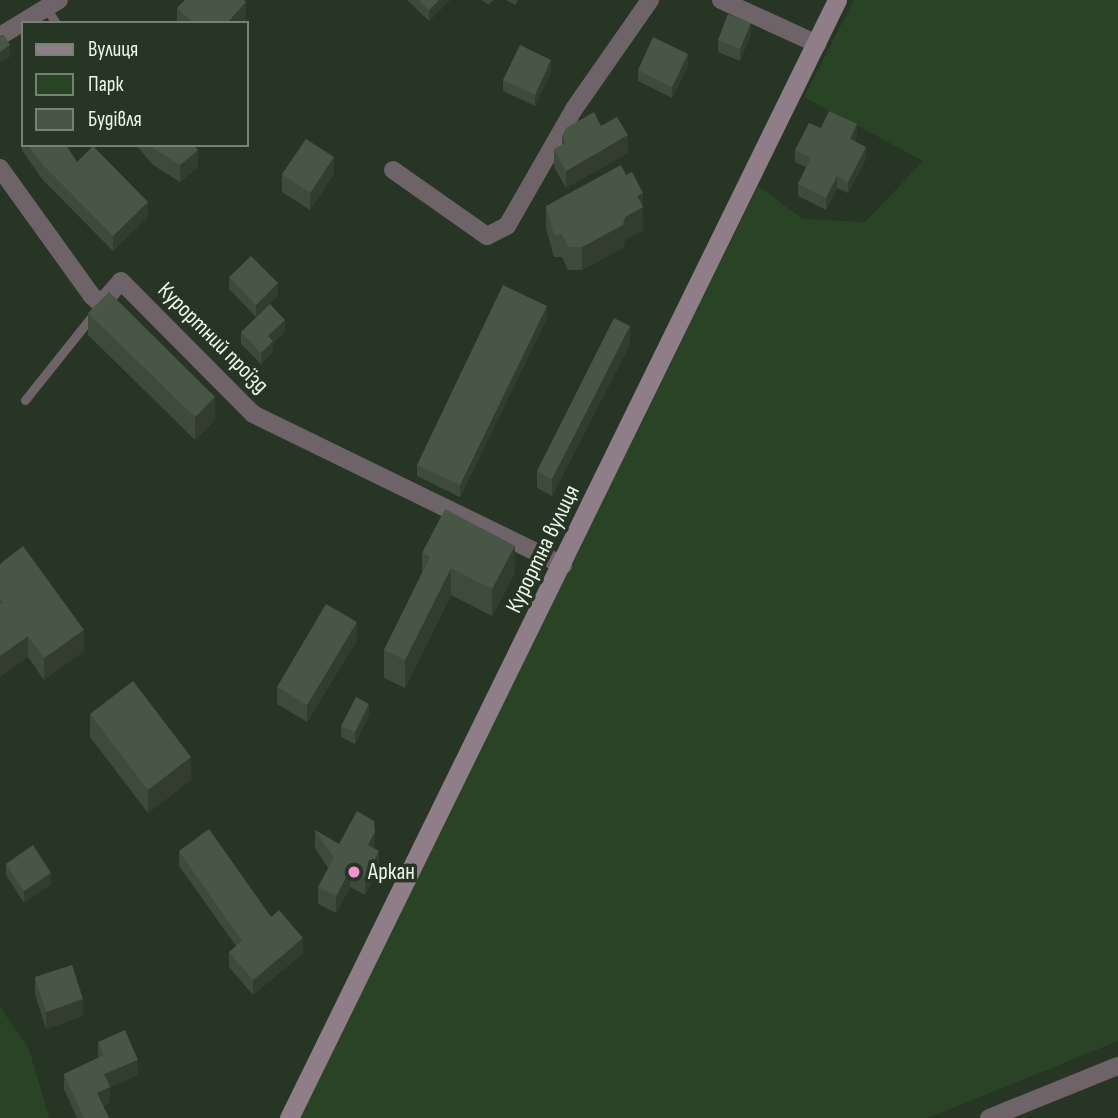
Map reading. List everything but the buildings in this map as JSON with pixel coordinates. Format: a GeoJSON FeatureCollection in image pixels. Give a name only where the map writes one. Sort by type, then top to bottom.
{"type":"FeatureCollection","features":[{"type":"Feature","properties":{"kind":"main road","name":"Курортна вулиця"},"geometry":{"type":"LineString","coordinates":[[289,1118],[563,565],[837,0]]}},
{"type":"Feature","properties":{"kind":"street"},"geometry":{"type":"LineString","coordinates":[[393,170],[487,236],[507,226],[574,109],[650,0]]}},
{"type":"Feature","properties":{"kind":"street"},"geometry":{"type":"LineString","coordinates":[[721,0],[817,44]]}},
{"type":"Feature","properties":{"kind":"street"},"geometry":{"type":"LineString","coordinates":[[31,21],[54,10]]}},
{"type":"Feature","properties":{"kind":"street"},"geometry":{"type":"LineString","coordinates":[[0,36],[21,26]]}},
{"type":"Feature","properties":{"kind":"street"},"geometry":{"type":"LineString","coordinates":[[0,169],[101,304]]}},
{"type":"Feature","properties":{"kind":"street","name":"Курортний проїзд"},"geometry":{"type":"LineString","coordinates":[[101,304],[121,281],[253,414],[563,565]]}},
{"type":"Feature","properties":{"kind":"street"},"geometry":{"type":"LineString","coordinates":[[989,1118],[1118,1066]]}},
{"type":"Feature","properties":{"kind":"lane","name":"Курортний проїзд"},"geometry":{"type":"LineString","coordinates":[[25,400],[101,304]]}},
{"type":"Feature","properties":{"kind":"green space"},"geometry":{"type":"Polygon","coordinates":[[[854,0],[1118,0],[1118,1041],[928,1118],[299,1118],[758,186],[803,219],[865,222],[923,161],[804,97],[854,0]]]}},
{"type":"Feature","properties":{"kind":"green space"},"geometry":{"type":"Polygon","coordinates":[[[0,1007],[29,1049],[49,1118],[0,1118],[0,1007]]]}},
{"type":"Feature","properties":{"kind":"place","name":"Аркан"},"geometry":{"type":"Point","coordinates":[354,872]}}]}
